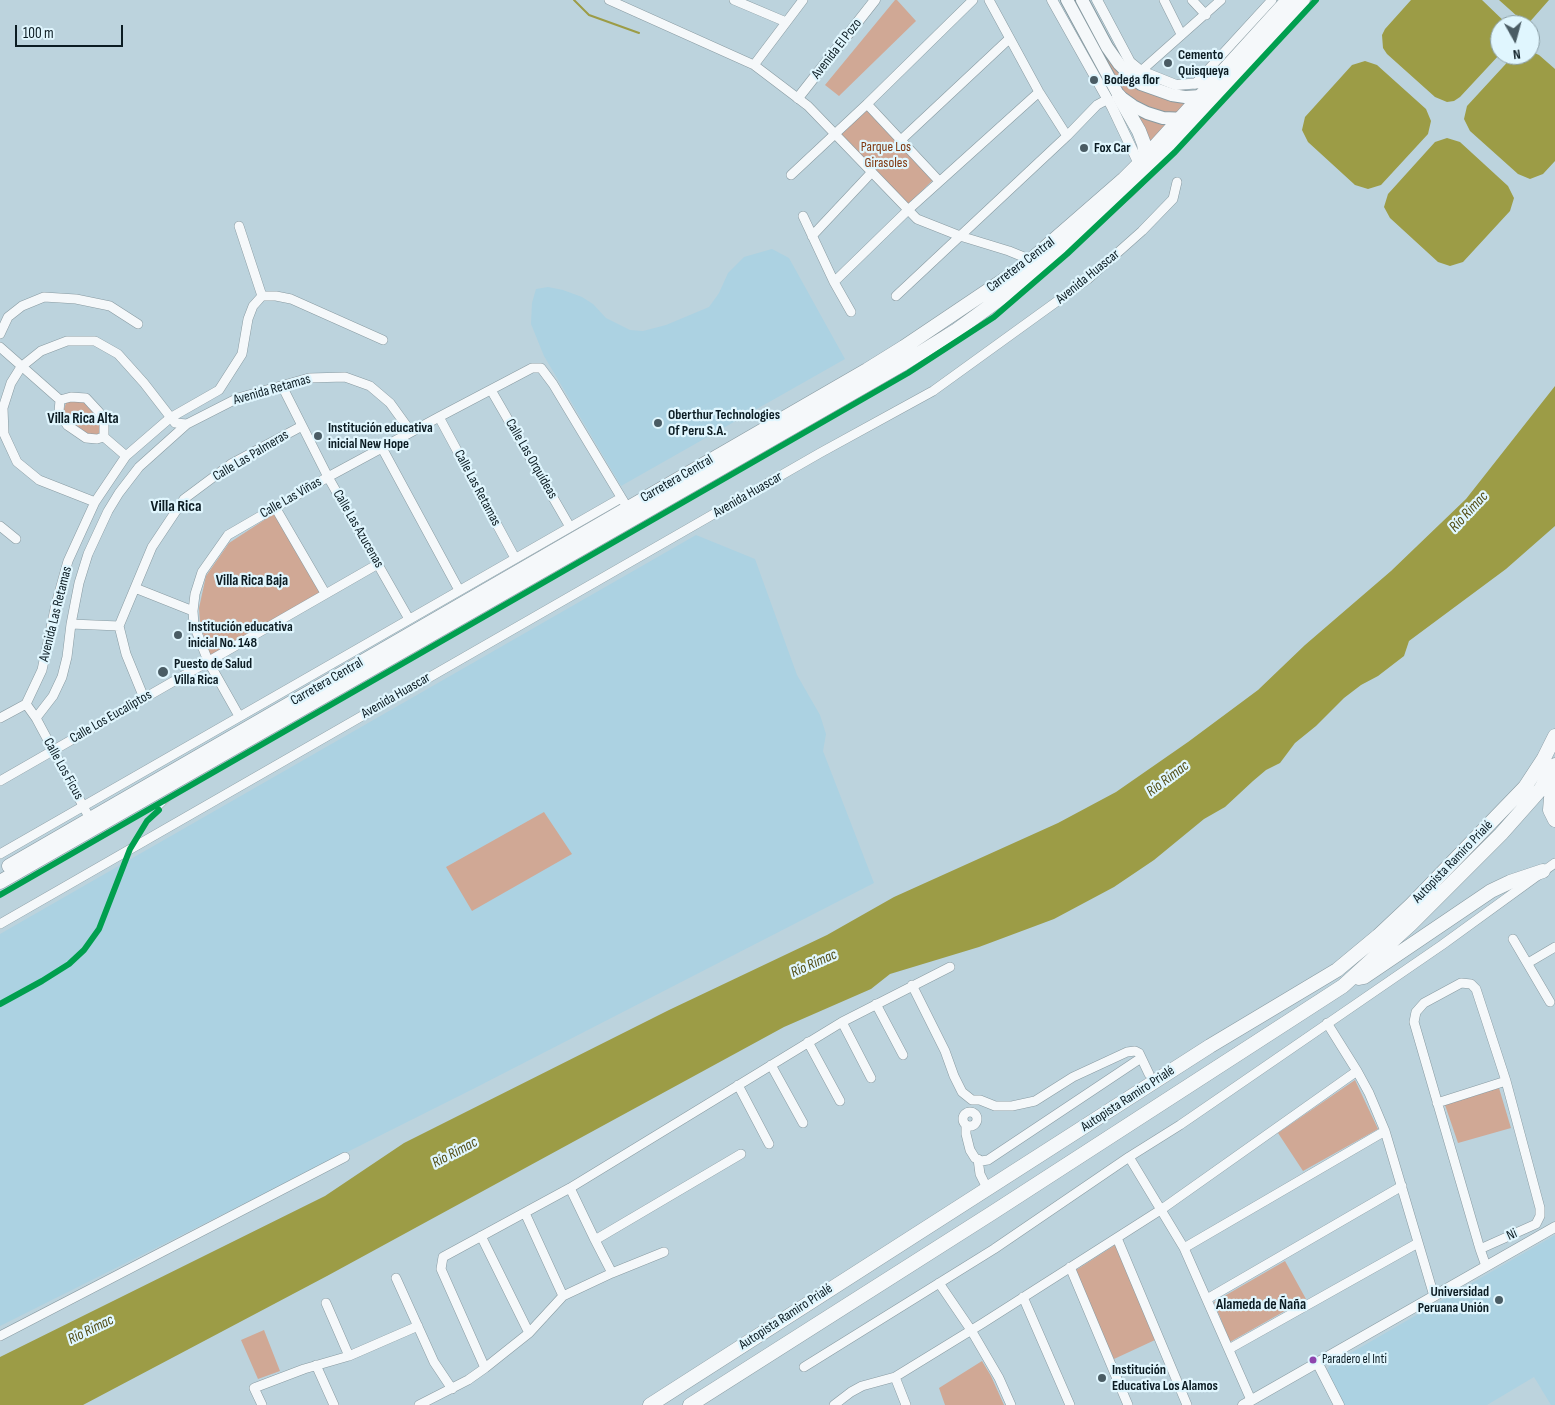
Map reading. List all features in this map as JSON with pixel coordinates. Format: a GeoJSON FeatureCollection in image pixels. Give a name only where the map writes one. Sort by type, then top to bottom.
{"type":"FeatureCollection","features":[{"type":"Feature","properties":{"kind":"highway","name":"Carretera Central"},"geometry":{"type":"LineString","coordinates":[[0,882],[577,537],[624,502],[904,347],[1031,260],[1118,184],[1142,160],[1180,120],[1198,90],[1214,82],[1303,0]]}},
{"type":"Feature","properties":{"kind":"highway","name":"Carretera Central"},"geometry":{"type":"LineString","coordinates":[[0,871],[577,537],[892,370],[957,330],[1034,274],[1132,187],[1195,118],[1264,34],[1282,1]]}},
{"type":"Feature","properties":{"kind":"highway"},"geometry":{"type":"LineString","coordinates":[[1114,98],[1139,131],[1142,160]]}},
{"type":"Feature","properties":{"kind":"highway","name":"Autopista Ramiro Prialé"},"geometry":{"type":"LineString","coordinates":[[650,1405],[1210,1046],[1337,970],[1378,936],[1411,905],[1525,787],[1544,758],[1555,736]]}},
{"type":"Feature","properties":{"kind":"highway","name":"Autopista Ramiro Prialé"},"geometry":{"type":"LineString","coordinates":[[690,1405],[992,1213],[1335,991],[1411,924],[1519,815],[1540,790],[1555,765]]}},
{"type":"Feature","properties":{"kind":"highway"},"geometry":{"type":"LineString","coordinates":[[1555,783],[1550,810],[1555,820]]}},
{"type":"Feature","properties":{"kind":"highway"},"geometry":{"type":"LineString","coordinates":[[1349,980],[1364,977],[1491,892],[1510,882],[1549,867]]}},
{"type":"Feature","properties":{"kind":"main road"},"geometry":{"type":"LineString","coordinates":[[1068,0],[1114,98],[1163,118],[1180,120],[1195,118]]}},
{"type":"Feature","properties":{"kind":"main road"},"geometry":{"type":"LineString","coordinates":[[1074,12],[1083,8],[1088,1]]}},
{"type":"Feature","properties":{"kind":"main road"},"geometry":{"type":"LineString","coordinates":[[1088,1],[1107,47],[1118,64],[1141,84],[1172,96],[1185,97],[1198,90]]}},
{"type":"Feature","properties":{"kind":"main road"},"geometry":{"type":"LineString","coordinates":[[1107,47],[1123,50]]}},
{"type":"Feature","properties":{"kind":"street"},"geometry":{"type":"LineString","coordinates":[[609,0],[754,65],[808,106],[917,219],[1031,260]]}},
{"type":"Feature","properties":{"kind":"street"},"geometry":{"type":"LineString","coordinates":[[734,0],[786,22]]}},
{"type":"Feature","properties":{"kind":"street"},"geometry":{"type":"LineString","coordinates":[[754,65],[803,0]]}},
{"type":"Feature","properties":{"kind":"street","name":"Avenida El Pozo"},"geometry":{"type":"LineString","coordinates":[[798,98],[875,0]]}},
{"type":"Feature","properties":{"kind":"street"},"geometry":{"type":"LineString","coordinates":[[791,176],[972,0]]}},
{"type":"Feature","properties":{"kind":"street"},"geometry":{"type":"LineString","coordinates":[[989,0],[1039,92],[1067,136]]}},
{"type":"Feature","properties":{"kind":"street"},"geometry":{"type":"LineString","coordinates":[[896,296],[1067,136],[1097,105],[1114,98],[1052,0]]}},
{"type":"Feature","properties":{"kind":"street"},"geometry":{"type":"LineString","coordinates":[[1164,0],[1181,34]]}},
{"type":"Feature","properties":{"kind":"street"},"geometry":{"type":"LineString","coordinates":[[1192,0],[1206,15]]}},
{"type":"Feature","properties":{"kind":"street"},"geometry":{"type":"LineString","coordinates":[[1141,71],[1181,34],[1206,15],[1220,0]]}},
{"type":"Feature","properties":{"kind":"street"},"geometry":{"type":"LineString","coordinates":[[1088,1],[1130,62],[1141,71],[1176,85],[1198,90],[1282,1]]}},
{"type":"Feature","properties":{"kind":"street"},"geometry":{"type":"LineString","coordinates":[[901,140],[1009,39]]}},
{"type":"Feature","properties":{"kind":"street"},"geometry":{"type":"LineString","coordinates":[[834,282],[939,181],[1039,92]]}},
{"type":"Feature","properties":{"kind":"street"},"geometry":{"type":"LineString","coordinates":[[867,104],[939,181]]}},
{"type":"Feature","properties":{"kind":"street"},"geometry":{"type":"LineString","coordinates":[[812,236],[872,172]]}},
{"type":"Feature","properties":{"kind":"street","name":"Avenida Huascar"},"geometry":{"type":"LineString","coordinates":[[0,924],[820,453],[933,391],[1088,279],[1142,231],[1173,199],[1177,182]]}},
{"type":"Feature","properties":{"kind":"street"},"geometry":{"type":"LineString","coordinates":[[803,216],[850,312]]}},
{"type":"Feature","properties":{"kind":"street"},"geometry":{"type":"LineString","coordinates":[[239,226],[262,296],[291,299],[383,340]]}},
{"type":"Feature","properties":{"kind":"street","name":"Avenida Las Retamas"},"geometry":{"type":"LineString","coordinates":[[26,704],[42,670],[56,604],[68,560],[95,502],[126,456],[170,418],[219,390],[242,354],[248,319],[253,306],[262,296]]}},
{"type":"Feature","properties":{"kind":"street"},"geometry":{"type":"LineString","coordinates":[[0,334],[8,317],[22,306],[44,297],[76,299],[110,306],[138,324]]}},
{"type":"Feature","properties":{"kind":"street"},"geometry":{"type":"LineString","coordinates":[[95,502],[39,480],[18,462],[4,434],[3,408],[12,383],[22,367],[42,351],[67,341],[95,341],[118,354],[144,383],[175,423],[187,424]]}},
{"type":"Feature","properties":{"kind":"street"},"geometry":{"type":"LineString","coordinates":[[0,347],[60,400]]}},
{"type":"Feature","properties":{"kind":"street","name":"Calle Las Viñas"},"geometry":{"type":"LineString","coordinates":[[239,716],[208,661],[194,625],[193,610],[198,582],[202,572],[228,535],[328,477],[537,367],[543,369],[624,502]]}},
{"type":"Feature","properties":{"kind":"street","name":"Avenida Retamas"},"geometry":{"type":"LineString","coordinates":[[36,718],[53,696],[62,677],[79,583],[88,554],[108,511],[138,467],[187,424],[238,398],[309,378],[344,377],[370,386],[390,403],[411,432]]}},
{"type":"Feature","properties":{"kind":"street","name":"Calle Las Azucenas"},"geometry":{"type":"LineString","coordinates":[[282,386],[328,477],[409,619]]}},
{"type":"Feature","properties":{"kind":"street","name":"Calle Las Orquídeas"},"geometry":{"type":"LineString","coordinates":[[492,390],[577,537]]}},
{"type":"Feature","properties":{"kind":"street"},"geometry":{"type":"LineString","coordinates":[[60,400],[71,397],[86,398],[100,412],[104,423],[104,437],[126,456]]}},
{"type":"Feature","properties":{"kind":"street"},"geometry":{"type":"LineString","coordinates":[[60,400],[59,412],[66,425],[86,438],[97,439],[104,437]]}},
{"type":"Feature","properties":{"kind":"street","name":"Calle Las Retamas"},"geometry":{"type":"LineString","coordinates":[[439,417],[515,558]]}},
{"type":"Feature","properties":{"kind":"street","name":"Calle Las Palmeras"},"geometry":{"type":"LineString","coordinates":[[119,626],[152,547],[184,498],[231,464],[302,426]]}},
{"type":"Feature","properties":{"kind":"street"},"geometry":{"type":"LineString","coordinates":[[382,448],[459,590]]}},
{"type":"Feature","properties":{"kind":"street"},"geometry":{"type":"LineString","coordinates":[[275,507],[325,593]]}},
{"type":"Feature","properties":{"kind":"street"},"geometry":{"type":"LineString","coordinates":[[0,526],[16,539]]}},
{"type":"Feature","properties":{"kind":"street"},"geometry":{"type":"LineString","coordinates":[[0,854],[515,558],[577,537]]}},
{"type":"Feature","properties":{"kind":"street","name":"Calle Los Eucaliptos"},"geometry":{"type":"LineString","coordinates":[[0,782],[378,564]]}},
{"type":"Feature","properties":{"kind":"street"},"geometry":{"type":"LineString","coordinates":[[135,588],[193,610]]}},
{"type":"Feature","properties":{"kind":"street"},"geometry":{"type":"LineString","coordinates":[[71,624],[119,626],[126,654],[144,698]]}},
{"type":"Feature","properties":{"kind":"street"},"geometry":{"type":"LineString","coordinates":[[0,718],[26,704]]}},
{"type":"Feature","properties":{"kind":"street","name":"Calle Los Ficus"},"geometry":{"type":"LineString","coordinates":[[26,704],[36,718],[90,819]]}},
{"type":"Feature","properties":{"kind":"street"},"geometry":{"type":"LineString","coordinates":[[804,1367],[994,1249],[1129,1157],[1180,1125],[1442,945],[1549,867]]}},
{"type":"Feature","properties":{"kind":"street"},"geometry":{"type":"LineString","coordinates":[[1513,939],[1550,1002]]}},
{"type":"Feature","properties":{"kind":"street"},"geometry":{"type":"LineString","coordinates":[[1528,963],[1555,947]]}},
{"type":"Feature","properties":{"kind":"street"},"geometry":{"type":"LineString","coordinates":[[485,1368],[441,1269],[443,1257],[570,1188],[842,1022],[950,967]]}},
{"type":"Feature","properties":{"kind":"street"},"geometry":{"type":"LineString","coordinates":[[1437,1103],[1506,1081],[1476,989],[1471,984],[1462,983],[1424,1003],[1416,1012],[1414,1022],[1437,1103],[1480,1249],[1486,1266]]}},
{"type":"Feature","properties":{"kind":"street"},"geometry":{"type":"LineString","coordinates":[[912,985],[945,1051],[962,1092],[972,1100],[980,1100],[995,1106],[1012,1106],[1035,1101],[1073,1077],[1126,1052],[1135,1051],[1139,1053],[1149,1074]]}},
{"type":"Feature","properties":{"kind":"street"},"geometry":{"type":"LineString","coordinates":[[876,1004],[903,1056]]}},
{"type":"Feature","properties":{"kind":"street"},"geometry":{"type":"LineString","coordinates":[[842,1022],[871,1078]]}},
{"type":"Feature","properties":{"kind":"street"},"geometry":{"type":"LineString","coordinates":[[1327,1024],[1369,1093],[1385,1131],[1434,1296]]}},
{"type":"Feature","properties":{"kind":"street"},"geometry":{"type":"LineString","coordinates":[[808,1042],[840,1101]]}},
{"type":"Feature","properties":{"kind":"street"},"geometry":{"type":"LineString","coordinates":[[966,1126],[970,1150],[975,1158],[981,1161],[988,1160],[1141,1058]]}},
{"type":"Feature","properties":{"kind":"street"},"geometry":{"type":"LineString","coordinates":[[771,1065],[803,1123]]}},
{"type":"Feature","properties":{"kind":"street"},"geometry":{"type":"LineString","coordinates":[[834,1405],[862,1386],[895,1377],[1117,1238],[1162,1209],[1357,1071]]}},
{"type":"Feature","properties":{"kind":"street","name":"Ni"},"geometry":{"type":"LineString","coordinates":[[1480,1249],[1536,1224],[1540,1216],[1540,1208],[1506,1081]]}},
{"type":"Feature","properties":{"kind":"street"},"geometry":{"type":"LineString","coordinates":[[738,1085],[769,1144]]}},
{"type":"Feature","properties":{"kind":"street"},"geometry":{"type":"LineString","coordinates":[[1184,1248],[1385,1131]]}},
{"type":"Feature","properties":{"kind":"street"},"geometry":{"type":"LineString","coordinates":[[595,1240],[741,1154]]}},
{"type":"Feature","properties":{"kind":"street"},"geometry":{"type":"LineString","coordinates":[[0,1336],[346,1157]]}},
{"type":"Feature","properties":{"kind":"street"},"geometry":{"type":"LineString","coordinates":[[1129,1157],[1184,1248],[1228,1349],[1247,1403],[1555,1227]]}},
{"type":"Feature","properties":{"kind":"street"},"geometry":{"type":"LineString","coordinates":[[978,1159],[980,1174],[987,1188]]}},
{"type":"Feature","properties":{"kind":"street"},"geometry":{"type":"LineString","coordinates":[[1207,1299],[1402,1186]]}},
{"type":"Feature","properties":{"kind":"street"},"geometry":{"type":"LineString","coordinates":[[570,1188],[612,1273]]}},
{"type":"Feature","properties":{"kind":"street"},"geometry":{"type":"LineString","coordinates":[[525,1214],[564,1296]]}},
{"type":"Feature","properties":{"kind":"street"},"geometry":{"type":"LineString","coordinates":[[481,1236],[529,1333]]}},
{"type":"Feature","properties":{"kind":"street"},"geometry":{"type":"LineString","coordinates":[[1117,1238],[1187,1405]]}},
{"type":"Feature","properties":{"kind":"street"},"geometry":{"type":"LineString","coordinates":[[1228,1349],[1418,1243]]}},
{"type":"Feature","properties":{"kind":"street"},"geometry":{"type":"LineString","coordinates":[[419,1405],[452,1389],[485,1368],[529,1333],[564,1296],[612,1273],[664,1252]]}},
{"type":"Feature","properties":{"kind":"street"},"geometry":{"type":"LineString","coordinates":[[1070,1267],[1128,1405]]}},
{"type":"Feature","properties":{"kind":"street"},"geometry":{"type":"LineString","coordinates":[[396,1278],[434,1362],[452,1389]]}},
{"type":"Feature","properties":{"kind":"street"},"geometry":{"type":"LineString","coordinates":[[939,1283],[971,1330],[999,1378],[1011,1405]]}},
{"type":"Feature","properties":{"kind":"street"},"geometry":{"type":"LineString","coordinates":[[1023,1297],[1070,1405]]}},
{"type":"Feature","properties":{"kind":"street"},"geometry":{"type":"LineString","coordinates":[[326,1304],[349,1356]]}},
{"type":"Feature","properties":{"kind":"street"},"geometry":{"type":"LineString","coordinates":[[262,1405],[254,1388],[316,1365],[349,1356],[418,1326]]}},
{"type":"Feature","properties":{"kind":"street"},"geometry":{"type":"LineString","coordinates":[[1317,1362],[1339,1405]]}},
{"type":"Feature","properties":{"kind":"street"},"geometry":{"type":"LineString","coordinates":[[316,1365],[334,1405]]}},
{"type":"Feature","properties":{"kind":"street"},"geometry":{"type":"LineString","coordinates":[[895,1377],[906,1405]]}},
{"type":"Feature","properties":{"kind":"shaded area","name":"Oberthur Technologies Of Peru S.A."},"geometry":{"type":"Polygon","coordinates":[[[772,249],[789,258],[845,359],[621,486],[544,356],[531,324],[532,303],[536,289],[548,287],[582,297],[593,304],[606,318],[630,330],[643,331],[666,325],[709,307],[719,293],[728,273],[744,257],[772,249]]]}},
{"type":"Feature","properties":{"kind":"shaded area"},"geometry":{"type":"Polygon","coordinates":[[[696,535],[755,559],[797,675],[820,715],[826,734],[823,751],[874,883],[473,1089],[0,1326],[0,934],[696,535]]]}},
{"type":"Feature","properties":{"kind":"shaded area","name":"Universidad Peruana Unión"},"geometry":{"type":"Polygon","coordinates":[[[1555,1235],[1555,1405],[1551,1405],[1534,1377],[1487,1405],[1344,1405],[1326,1372],[1330,1365],[1555,1235]]]}},
{"type":"Feature","properties":{"kind":"green space"},"geometry":{"type":"Polygon","coordinates":[[[895,0],[916,21],[839,96],[825,85],[895,0]]]}},
{"type":"Feature","properties":{"kind":"green space"},"geometry":{"type":"Polygon","coordinates":[[[1084,12],[1114,63],[1187,102],[1174,115],[1145,110],[1120,91],[1080,14],[1084,12]]]}},
{"type":"Feature","properties":{"kind":"green space","name":"Parque Los Girasoles"},"geometry":{"type":"Polygon","coordinates":[[[865,108],[933,180],[908,204],[839,133],[865,108]]]}},
{"type":"Feature","properties":{"kind":"green space"},"geometry":{"type":"Polygon","coordinates":[[[1131,110],[1149,119],[1166,125],[1148,144],[1131,110]]]}},
{"type":"Feature","properties":{"kind":"green space"},"geometry":{"type":"Polygon","coordinates":[[[71,400],[85,402],[98,414],[101,431],[97,435],[92,436],[70,425],[63,412],[66,403],[71,400]]]}},
{"type":"Feature","properties":{"kind":"green space"},"geometry":{"type":"Polygon","coordinates":[[[275,513],[322,593],[210,657],[200,623],[199,608],[206,576],[229,543],[275,513]]]}},
{"type":"Feature","properties":{"kind":"green space"},"geometry":{"type":"Polygon","coordinates":[[[544,812],[572,854],[472,911],[446,867],[544,812]]]}},
{"type":"Feature","properties":{"kind":"green space"},"geometry":{"type":"Polygon","coordinates":[[[1355,1080],[1378,1129],[1303,1171],[1278,1133],[1355,1080]]]}},
{"type":"Feature","properties":{"kind":"green space"},"geometry":{"type":"Polygon","coordinates":[[[1499,1088],[1511,1128],[1458,1143],[1445,1105],[1499,1088]]]}},
{"type":"Feature","properties":{"kind":"green space"},"geometry":{"type":"Polygon","coordinates":[[[1115,1245],[1123,1257],[1155,1340],[1114,1359],[1073,1272],[1115,1245]]]}},
{"type":"Feature","properties":{"kind":"green space"},"geometry":{"type":"Polygon","coordinates":[[[1285,1261],[1306,1299],[1230,1342],[1214,1302],[1285,1261]]]}},
{"type":"Feature","properties":{"kind":"green space"},"geometry":{"type":"Polygon","coordinates":[[[264,1330],[280,1371],[258,1379],[241,1340],[264,1330]]]}},
{"type":"Feature","properties":{"kind":"green space"},"geometry":{"type":"Polygon","coordinates":[[[982,1361],[1004,1405],[945,1405],[939,1388],[982,1361]]]}},
{"type":"Feature","properties":{"kind":"water"},"geometry":{"type":"Polygon","coordinates":[[[1411,0],[1482,0],[1498,15],[1490,15],[1490,65],[1460,97],[1454,101],[1447,102],[1435,97],[1387,54],[1383,48],[1382,35],[1385,29],[1411,0]]]}},
{"type":"Feature","properties":{"kind":"water"},"geometry":{"type":"Polygon","coordinates":[[[1499,0],[1549,0],[1536,15],[1516,15],[1499,0]]]}},
{"type":"Feature","properties":{"kind":"water"},"geometry":{"type":"Polygon","coordinates":[[[1540,56],[1555,69],[1555,161],[1543,174],[1530,179],[1518,174],[1470,131],[1464,119],[1467,106],[1505,65],[1540,65],[1540,56]]]}},
{"type":"Feature","properties":{"kind":"water"},"geometry":{"type":"Polygon","coordinates":[[[1365,61],[1377,65],[1426,109],[1431,121],[1428,134],[1381,185],[1368,189],[1355,185],[1308,142],[1302,130],[1305,117],[1352,65],[1365,61]]]}},
{"type":"Feature","properties":{"kind":"water"},"geometry":{"type":"Polygon","coordinates":[[[1447,138],[1460,142],[1508,186],[1514,198],[1510,211],[1463,262],[1450,266],[1438,262],[1390,218],[1384,207],[1388,194],[1435,142],[1447,138]]]}},
{"type":"Feature","properties":{"kind":"water","name":"Río Rímac"},"geometry":{"type":"Polygon","coordinates":[[[1555,386],[1555,526],[1506,569],[1409,641],[1404,656],[1344,698],[1316,726],[1295,743],[1280,763],[1266,770],[1225,807],[1204,819],[1154,860],[1114,887],[1054,919],[979,947],[890,974],[871,989],[784,1027],[327,1276],[83,1405],[0,1405],[0,1357],[325,1196],[404,1143],[669,1010],[827,935],[894,897],[1058,823],[1116,792],[1258,690],[1305,645],[1391,571],[1466,499],[1555,386]]]}},
{"type":"Feature","properties":{"kind":"waterway"},"geometry":{"type":"LineString","coordinates":[[574,0],[589,15],[639,33]]}},
{"type":"Feature","properties":{"kind":"railway"},"geometry":{"type":"LineString","coordinates":[[0,1004],[69,964],[84,950],[99,929],[130,849],[147,821],[174,794]]}},
{"type":"Feature","properties":{"kind":"transit line"},"geometry":{"type":"LineString","coordinates":[[0,895],[908,373],[994,317],[1067,254],[1175,152],[1316,0]]}},
{"type":"Feature","properties":{"kind":"transit line"},"geometry":{"type":"LineString","coordinates":[[0,1004],[69,964],[84,950],[99,929],[130,849],[147,821],[159,810]]}},
{"type":"Feature","properties":{"kind":"place","name":"Cemento Quisqueya"},"geometry":{"type":"Point","coordinates":[1168,63]}},
{"type":"Feature","properties":{"kind":"place","name":"Bodega flor"},"geometry":{"type":"Point","coordinates":[1094,80]}},
{"type":"Feature","properties":{"kind":"place","name":"Fox Car"},"geometry":{"type":"Point","coordinates":[1084,148]}},
{"type":"Feature","properties":{"kind":"place","name":"Oberthur Technologies Of Peru S.A."},"geometry":{"type":"Point","coordinates":[658,423]}},
{"type":"Feature","properties":{"kind":"place","name":"Institución educativa inicial New Hope"},"geometry":{"type":"Point","coordinates":[318,436]}},
{"type":"Feature","properties":{"kind":"place","name":"Institución educativa inicial No. 148"},"geometry":{"type":"Point","coordinates":[178,635]}},
{"type":"Feature","properties":{"kind":"place","name":"Puesto de Salud Villa Rica"},"geometry":{"type":"Point","coordinates":[163,672]}},
{"type":"Feature","properties":{"kind":"place","name":"Universidad Peruana Unión"},"geometry":{"type":"Point","coordinates":[1499,1300]}},
{"type":"Feature","properties":{"kind":"place","name":"Paradero el Inti"},"geometry":{"type":"Point","coordinates":[1313,1360]}},
{"type":"Feature","properties":{"kind":"place","name":"Institución Educativa Los Alamos"},"geometry":{"type":"Point","coordinates":[1102,1378]}},
{"type":"Feature","properties":{"kind":"district","name":"Villa Rica Alta"},"geometry":{"type":"Point","coordinates":[83,419]}},
{"type":"Feature","properties":{"kind":"district","name":"Villa Rica"},"geometry":{"type":"Point","coordinates":[176,507]}},
{"type":"Feature","properties":{"kind":"district","name":"Villa Rica Baja"},"geometry":{"type":"Point","coordinates":[252,581]}},
{"type":"Feature","properties":{"kind":"district","name":"Alameda de Ñaña"},"geometry":{"type":"Point","coordinates":[1261,1305]}}]}
